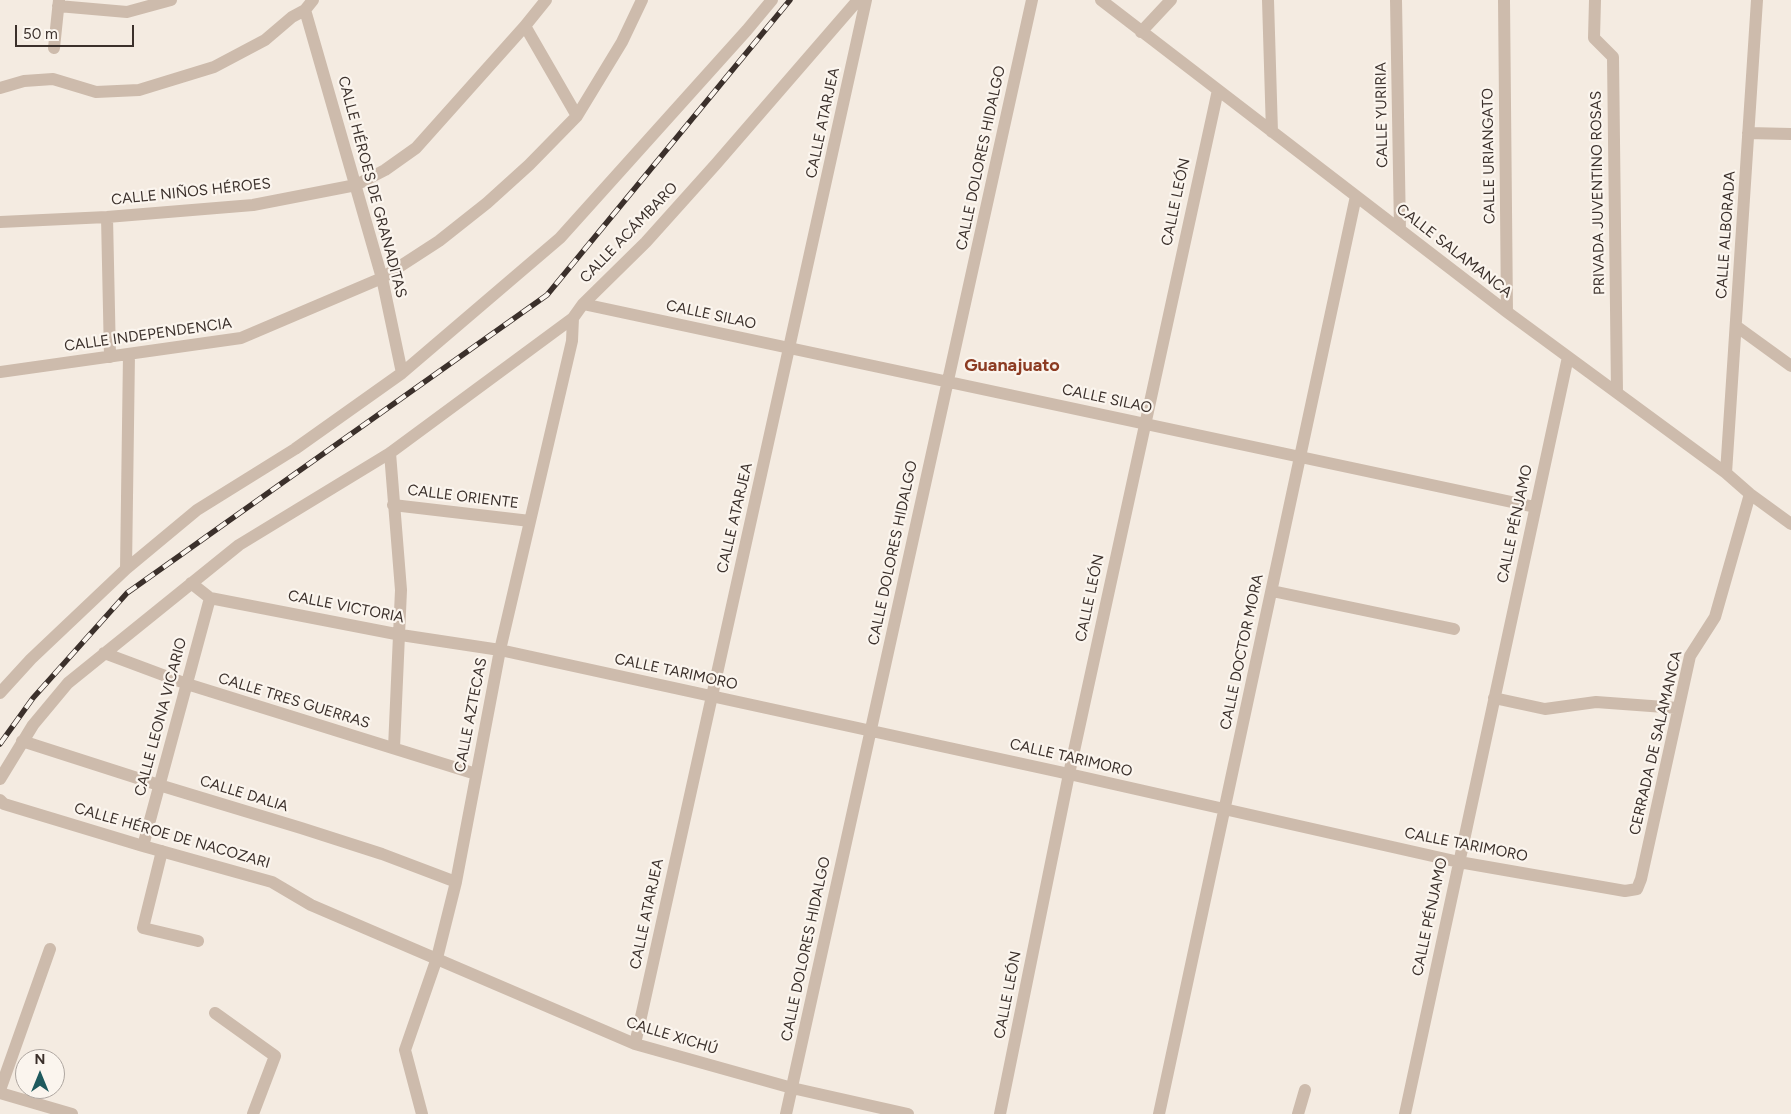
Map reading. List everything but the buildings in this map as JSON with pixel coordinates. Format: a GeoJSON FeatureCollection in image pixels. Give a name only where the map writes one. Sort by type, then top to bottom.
{"type":"FeatureCollection","features":[{"type":"Feature","properties":{"kind":"street"},"geometry":{"type":"LineString","coordinates":[[54,48],[59,3],[127,12],[171,0]]}},
{"type":"Feature","properties":{"kind":"street","name":"CALLE NIÑOS HÉROES"},"geometry":{"type":"LineString","coordinates":[[0,222],[107,217],[253,205],[356,185],[386,170],[416,148],[546,0]]}},
{"type":"Feature","properties":{"kind":"street","name":"CALLE INDEPENDENCIA"},"geometry":{"type":"LineString","coordinates":[[0,372],[241,338],[382,278],[439,241],[487,203],[529,165],[577,116],[622,42],[642,0]]}},
{"type":"Feature","properties":{"kind":"street"},"geometry":{"type":"LineString","coordinates":[[0,693],[31,659],[126,569],[197,510],[295,450],[402,373],[560,238],[772,0]]}},
{"type":"Feature","properties":{"kind":"street","name":"CALLE ACÁMBARO"},"geometry":{"type":"LineString","coordinates":[[0,779],[33,725],[68,682],[191,583],[239,545],[390,453],[573,318],[583,304],[652,235],[723,156],[858,0]]}},
{"type":"Feature","properties":{"kind":"street","name":"CALLE ATARJEA"},"geometry":{"type":"LineString","coordinates":[[635,1044],[866,0]]}},
{"type":"Feature","properties":{"kind":"street","name":"CALLE DOLORES HIDALGO"},"geometry":{"type":"LineString","coordinates":[[786,1114],[1032,0]]}},
{"type":"Feature","properties":{"kind":"street","name":"CALLE SALAMANCA"},"geometry":{"type":"LineString","coordinates":[[1101,0],[1400,230],[1726,473],[1750,494],[1791,524]]}},
{"type":"Feature","properties":{"kind":"street"},"geometry":{"type":"LineString","coordinates":[[1141,32],[1171,0]]}},
{"type":"Feature","properties":{"kind":"street"},"geometry":{"type":"LineString","coordinates":[[1268,0],[1272,132]]}},
{"type":"Feature","properties":{"kind":"street","name":"CALLE YURIRIA"},"geometry":{"type":"LineString","coordinates":[[1396,0],[1400,230]]}},
{"type":"Feature","properties":{"kind":"street","name":"CALLE URIANGATO"},"geometry":{"type":"LineString","coordinates":[[1504,0],[1508,312]]}},
{"type":"Feature","properties":{"kind":"street","name":"PRIVADA JUVENTINO ROSAS"},"geometry":{"type":"LineString","coordinates":[[1595,0],[1594,38],[1613,57],[1617,393]]}},
{"type":"Feature","properties":{"kind":"street","name":"CALLE ALBORADA"},"geometry":{"type":"LineString","coordinates":[[1726,473],[1757,0]]}},
{"type":"Feature","properties":{"kind":"street"},"geometry":{"type":"LineString","coordinates":[[0,88],[24,81],[53,79],[96,92],[139,90],[214,67],[265,40],[309,5]]}},
{"type":"Feature","properties":{"kind":"street","name":"CALLE HÉROES DE GRANADITAS"},"geometry":{"type":"LineString","coordinates":[[309,5],[382,278],[402,373]]}},
{"type":"Feature","properties":{"kind":"street"},"geometry":{"type":"LineString","coordinates":[[525,26],[577,116]]}},
{"type":"Feature","properties":{"kind":"street","name":"CALLE LEÓN"},"geometry":{"type":"LineString","coordinates":[[1000,1114],[1069,774],[1218,90]]}},
{"type":"Feature","properties":{"kind":"street"},"geometry":{"type":"LineString","coordinates":[[1748,133],[1791,134]]}},
{"type":"Feature","properties":{"kind":"street","name":"CALLE DOCTOR MORA"},"geometry":{"type":"LineString","coordinates":[[1158,1114],[1356,196]]}},
{"type":"Feature","properties":{"kind":"street"},"geometry":{"type":"LineString","coordinates":[[107,217],[110,357]]}},
{"type":"Feature","properties":{"kind":"street","name":"CALLE SILAO"},"geometry":{"type":"LineString","coordinates":[[583,304],[1535,508]]}},
{"type":"Feature","properties":{"kind":"street","name":"CALLE AZTECAS"},"geometry":{"type":"LineString","coordinates":[[422,1114],[405,1050],[437,958],[456,882],[500,650],[572,341],[573,318]]}},
{"type":"Feature","properties":{"kind":"street"},"geometry":{"type":"LineString","coordinates":[[1736,326],[1791,366]]}},
{"type":"Feature","properties":{"kind":"street"},"geometry":{"type":"LineString","coordinates":[[126,569],[129,354]]}},
{"type":"Feature","properties":{"kind":"street","name":"CALLE PÉNJAMO"},"geometry":{"type":"LineString","coordinates":[[1405,1114],[1568,357]]}},
{"type":"Feature","properties":{"kind":"street"},"geometry":{"type":"LineString","coordinates":[[390,453],[401,590],[401,634],[394,748]]}},
{"type":"Feature","properties":{"kind":"street","name":"CERRADA DE SALAMANCA"},"geometry":{"type":"LineString","coordinates":[[1637,889],[1641,880],[1690,656],[1715,617],[1750,494]]}},
{"type":"Feature","properties":{"kind":"street","name":"CALLE ORIENTE"},"geometry":{"type":"LineString","coordinates":[[393,505],[530,522]]}},
{"type":"Feature","properties":{"kind":"street","name":"CALLE VICTORIA"},"geometry":{"type":"LineString","coordinates":[[191,583],[210,598],[401,634],[500,650]]}},
{"type":"Feature","properties":{"kind":"street"},"geometry":{"type":"LineString","coordinates":[[1272,591],[1454,629]]}},
{"type":"Feature","properties":{"kind":"street","name":"CALLE LEONA VICARIO"},"geometry":{"type":"LineString","coordinates":[[143,846],[210,598]]}},
{"type":"Feature","properties":{"kind":"street","name":"CALLE TARIMORO"},"geometry":{"type":"LineString","coordinates":[[500,650],[871,730],[1459,862],[1625,891],[1637,889]]}},
{"type":"Feature","properties":{"kind":"street","name":"CALLE TRES GUERRAS"},"geometry":{"type":"LineString","coordinates":[[104,653],[187,684],[476,774]]}},
{"type":"Feature","properties":{"kind":"street"},"geometry":{"type":"LineString","coordinates":[[1494,698],[1545,709],[1596,702],[1678,708]]}},
{"type":"Feature","properties":{"kind":"street","name":"CALLE DALIA"},"geometry":{"type":"LineString","coordinates":[[22,741],[382,854],[456,882]]}},
{"type":"Feature","properties":{"kind":"street","name":"CALLE HÉROE DE NACOZARI"},"geometry":{"type":"LineString","coordinates":[[2,802],[143,846],[272,882],[310,905],[437,958]]}},
{"type":"Feature","properties":{"kind":"street"},"geometry":{"type":"LineString","coordinates":[[162,851],[143,928],[198,941]]}},
{"type":"Feature","properties":{"kind":"street"},"geometry":{"type":"LineString","coordinates":[[50,949],[0,1092],[72,1114]]}},
{"type":"Feature","properties":{"kind":"street","name":"CALLE XICHÚ"},"geometry":{"type":"LineString","coordinates":[[437,958],[635,1044],[792,1088],[908,1114]]}},
{"type":"Feature","properties":{"kind":"street"},"geometry":{"type":"LineString","coordinates":[[215,1013],[275,1056],[253,1114]]}},
{"type":"Feature","properties":{"kind":"street"},"geometry":{"type":"LineString","coordinates":[[1298,1114],[1305,1090]]}},
{"type":"Feature","properties":{"kind":"railway"},"geometry":{"type":"LineString","coordinates":[[0,744],[33,698],[127,593],[547,295],[790,0]]}},
{"type":"Feature","properties":{"kind":"district","name":"Guanajuato"},"geometry":{"type":"Point","coordinates":[1012,366]}}]}
